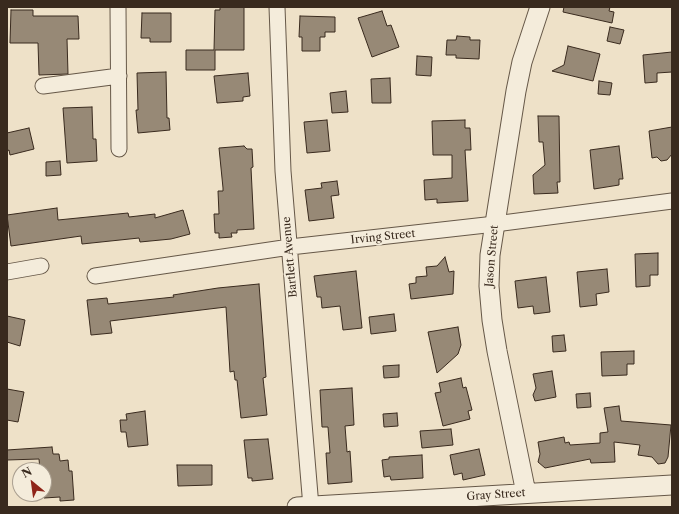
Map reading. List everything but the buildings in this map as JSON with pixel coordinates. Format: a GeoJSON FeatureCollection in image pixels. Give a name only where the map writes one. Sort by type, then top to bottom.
{"type":"FeatureCollection","features":[{"type":"Feature","properties":{"kind":"street"},"geometry":{"type":"LineString","coordinates":[[118,7],[119,149]]}},
{"type":"Feature","properties":{"kind":"street","name":"Bartlett Avenue"},"geometry":{"type":"LineString","coordinates":[[277,7],[282,157],[290,247],[306,507]]}},
{"type":"Feature","properties":{"kind":"street","name":"Jason Street"},"geometry":{"type":"LineString","coordinates":[[526,500],[492,320],[489,286],[495,224],[516,91],[522,62],[540,7]]}},
{"type":"Feature","properties":{"kind":"street"},"geometry":{"type":"LineString","coordinates":[[43,86],[119,76]]}},
{"type":"Feature","properties":{"kind":"street","name":"Irving Street"},"geometry":{"type":"LineString","coordinates":[[95,276],[290,247],[495,224],[672,201]]}},
{"type":"Feature","properties":{"kind":"street"},"geometry":{"type":"LineString","coordinates":[[7,272],[41,266]]}},
{"type":"Feature","properties":{"kind":"street","name":"Gray Street"},"geometry":{"type":"LineString","coordinates":[[306,507],[526,500],[672,485]]}}]}
